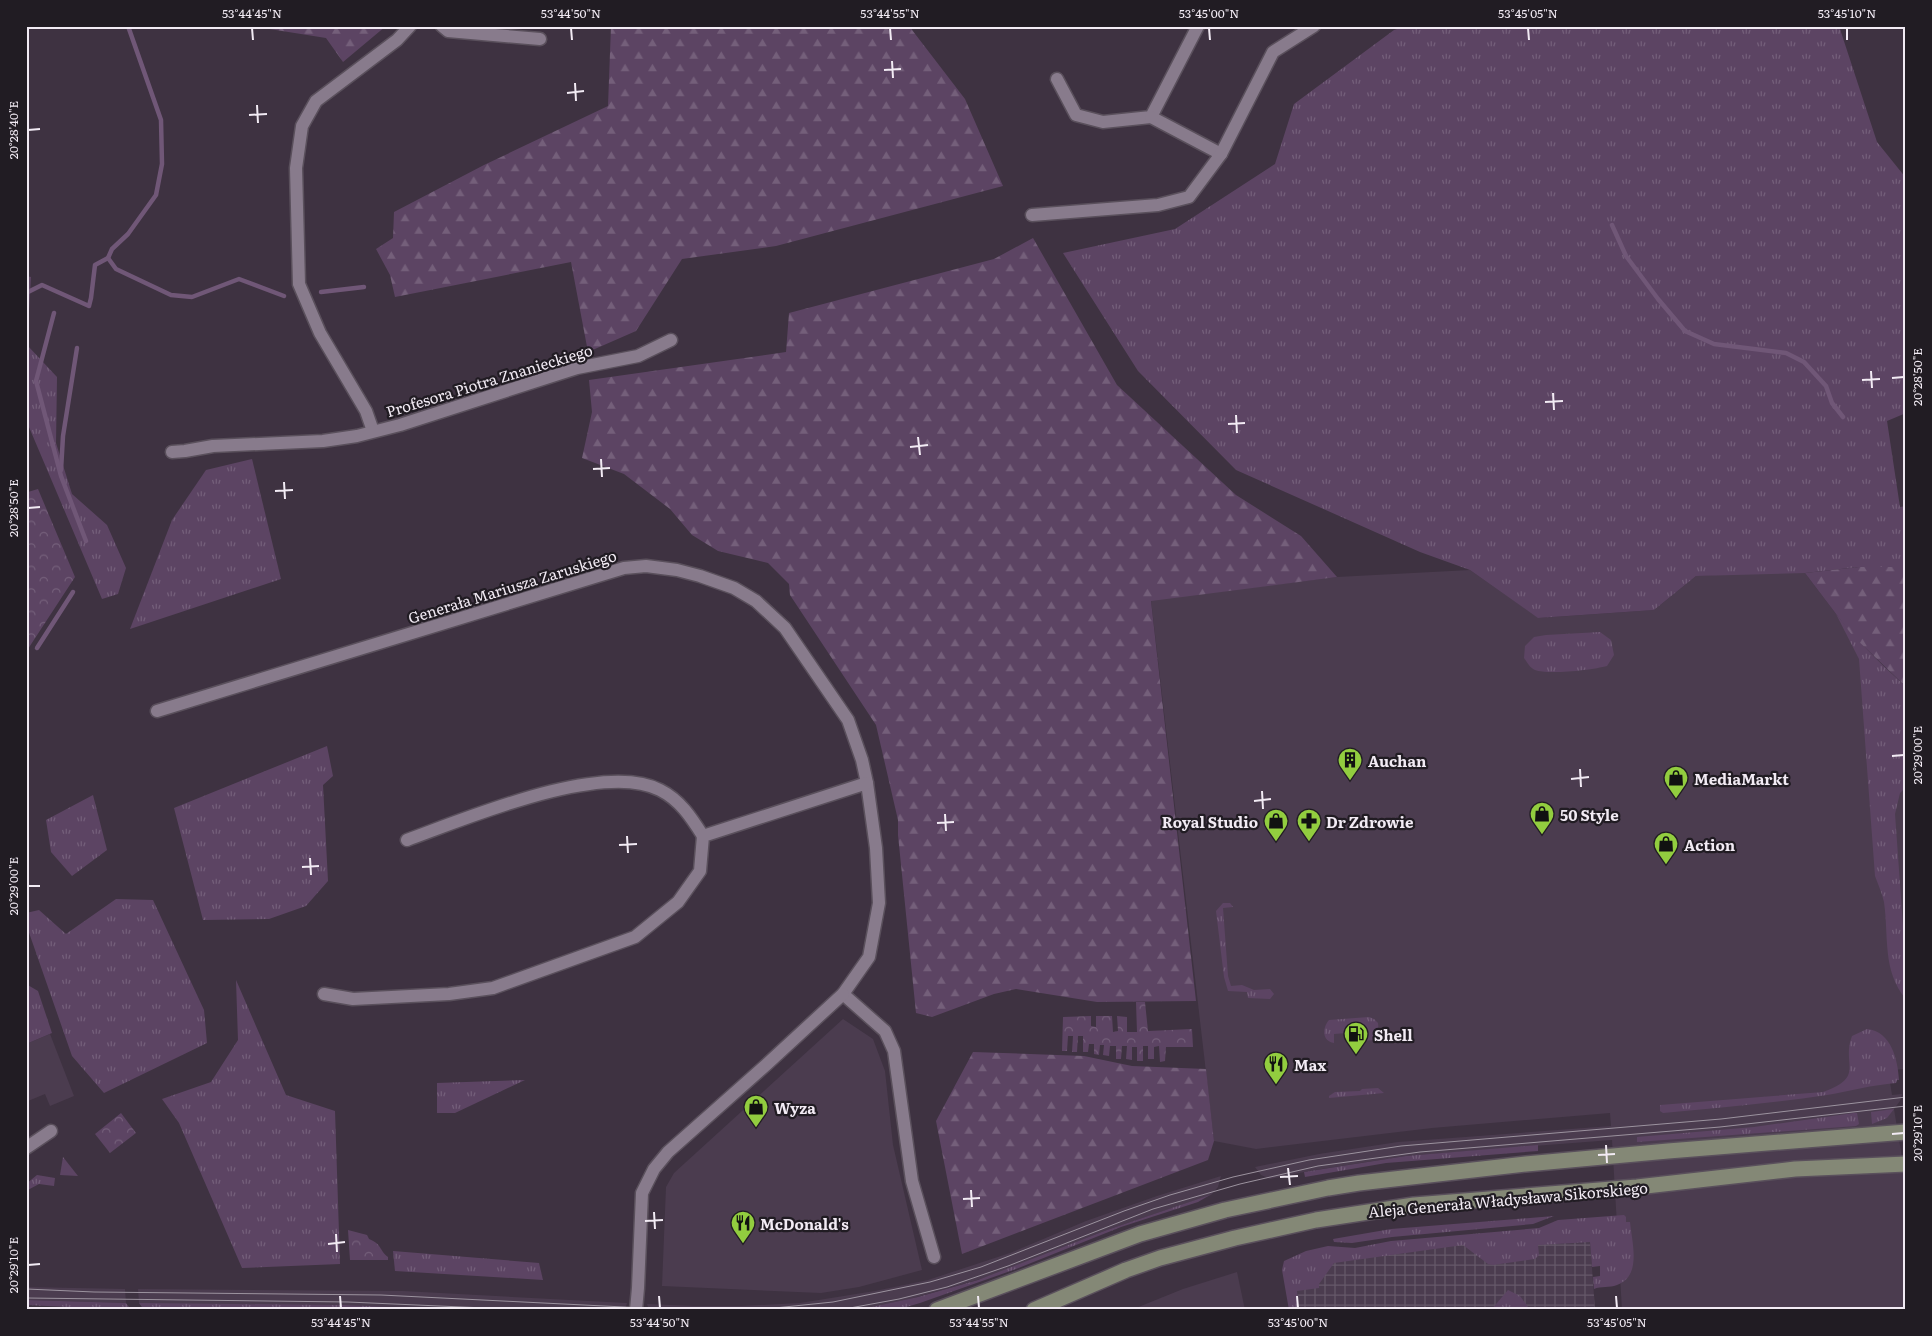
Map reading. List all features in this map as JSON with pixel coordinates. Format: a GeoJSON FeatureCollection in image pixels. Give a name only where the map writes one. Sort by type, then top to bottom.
{"type":"FeatureCollection","features":[{"type":"Feature","properties":{"kind":"main road","name":"Aleja Generała Władysława Sikorskiego"},"geometry":{"type":"LineString","coordinates":[[937,1310],[1140,1234],[1225,1210],[1328,1188],[1526,1164],[1668,1150],[1906,1132]]}},
{"type":"Feature","properties":{"kind":"main road","name":"Aleja Generała Władysława Sikorskiego"},"geometry":{"type":"LineString","coordinates":[[1034,1310],[1126,1270],[1160,1258],[1227,1240],[1316,1220],[1414,1205],[1618,1189],[1795,1169],[1906,1164]]}},
{"type":"Feature","properties":{"kind":"street"},"geometry":{"type":"LineString","coordinates":[[372,432],[366,411],[320,333],[300,284],[296,221],[296,168],[302,126],[316,100],[397,40],[410,26]]}},
{"type":"Feature","properties":{"kind":"street"},"geometry":{"type":"LineString","coordinates":[[442,26],[448,31],[540,39]]}},
{"type":"Feature","properties":{"kind":"street"},"geometry":{"type":"LineString","coordinates":[[1151,118],[1198,26]]}},
{"type":"Feature","properties":{"kind":"street"},"geometry":{"type":"LineString","coordinates":[[1032,215],[1158,205],[1189,197],[1221,154],[1273,52],[1314,26]]}},
{"type":"Feature","properties":{"kind":"street"},"geometry":{"type":"LineString","coordinates":[[1056,79],[1076,115],[1103,122],[1151,118],[1221,154]]}},
{"type":"Feature","properties":{"kind":"street","name":"Profesora Piotra Znanieckiego"},"geometry":{"type":"LineString","coordinates":[[172,452],[213,446],[323,442],[357,436],[400,425],[577,368],[638,356],[671,340]]}},
{"type":"Feature","properties":{"kind":"street","name":"Generała Mariusza Zaruskiego"},"geometry":{"type":"LineString","coordinates":[[157,711],[624,568],[646,566],[677,570],[734,588],[756,601],[785,628],[848,720],[862,760],[876,848],[878,903],[869,957],[843,994],[668,1152],[654,1169],[642,1193],[636,1310]]}},
{"type":"Feature","properties":{"kind":"street"},"geometry":{"type":"LineString","coordinates":[[324,994],[353,999],[449,994],[492,988],[635,937],[678,902],[700,871],[703,836],[688,812],[674,799],[658,789],[642,783],[617,781],[579,786],[524,798],[407,840]]}},
{"type":"Feature","properties":{"kind":"street"},"geometry":{"type":"LineString","coordinates":[[703,836],[867,784]]}},
{"type":"Feature","properties":{"kind":"street"},"geometry":{"type":"LineString","coordinates":[[843,994],[884,1031],[894,1051],[912,1181],[934,1257]]}},
{"type":"Feature","properties":{"kind":"street"},"geometry":{"type":"LineString","coordinates":[[26,1148],[51,1131]]}},
{"type":"Feature","properties":{"kind":"shaded area"},"geometry":{"type":"Polygon","coordinates":[[[1470,570],[1539,618],[1654,610],[1696,576],[1787,571],[1805,573],[1852,635],[1902,683],[1906,683],[1906,1069],[1888,1070],[1892,1095],[1902,1094],[1900,1101],[1894,1109],[1906,1182],[1906,1310],[1622,1310],[1612,1140],[1406,1156],[1270,1179],[1261,1175],[1255,1167],[1319,1154],[1398,1142],[1611,1126],[1610,1113],[1432,1128],[1256,1149],[1214,1141],[1151,600],[1337,577],[1470,570]]]}},
{"type":"Feature","properties":{"kind":"shaded area"},"geometry":{"type":"Polygon","coordinates":[[[843,1019],[873,1039],[885,1071],[893,1145],[922,1270],[859,1287],[821,1293],[662,1286],[666,1187],[674,1173],[843,1019]]]}},
{"type":"Feature","properties":{"kind":"shaded area"},"geometry":{"type":"Polygon","coordinates":[[[50,1034],[74,1096],[50,1106],[45,1094],[28,1101],[26,1098],[26,1044],[50,1034]]]}},
{"type":"Feature","properties":{"kind":"shaded area"},"geometry":{"type":"Polygon","coordinates":[[[1221,1176],[1218,1187],[1211,1195],[1107,1230],[991,1276],[906,1300],[858,1310],[649,1310],[647,1304],[741,1306],[800,1303],[928,1280],[1010,1253],[1086,1221],[1221,1176]]]}},
{"type":"Feature","properties":{"kind":"shaded area"},"geometry":{"type":"Polygon","coordinates":[[[1589,1227],[1595,1310],[1299,1310],[1297,1291],[1335,1257],[1589,1227]]]}},
{"type":"Feature","properties":{"kind":"shaded area"},"geometry":{"type":"Polygon","coordinates":[[[1237,1272],[1245,1310],[1131,1310],[1183,1289],[1237,1272]]]}},
{"type":"Feature","properties":{"kind":"shaded area"},"geometry":{"type":"Polygon","coordinates":[[[26,1287],[125,1289],[126,1303],[26,1300],[26,1287]]]}},
{"type":"Feature","properties":{"kind":"shaded area"},"geometry":{"type":"Polygon","coordinates":[[[138,1289],[403,1291],[627,1303],[625,1310],[476,1310],[344,1305],[143,1304],[139,1303],[138,1289]]]}},
{"type":"Feature","properties":{"kind":"green space"},"geometry":{"type":"Polygon","coordinates":[[[251,26],[386,26],[343,62],[326,38],[251,26]]]}},
{"type":"Feature","properties":{"kind":"green space"},"geometry":{"type":"Polygon","coordinates":[[[611,26],[909,26],[965,99],[1003,186],[776,246],[682,259],[636,331],[588,352],[571,262],[395,297],[390,275],[376,249],[393,238],[394,212],[484,165],[608,106],[611,26]]]}},
{"type":"Feature","properties":{"kind":"green space"},"geometry":{"type":"Polygon","coordinates":[[[1406,26],[1839,26],[1877,142],[1906,178],[1906,413],[1887,421],[1900,507],[1906,506],[1906,567],[1859,567],[1805,573],[1696,576],[1654,610],[1538,618],[1470,570],[1420,552],[1236,470],[1138,371],[1063,253],[1175,229],[1275,164],[1294,104],[1394,30],[1406,26]]]}},
{"type":"Feature","properties":{"kind":"green space"},"geometry":{"type":"Polygon","coordinates":[[[1033,238],[1117,385],[1236,495],[1301,536],[1337,577],[1151,601],[1196,1001],[1097,1002],[1016,989],[994,994],[932,1017],[916,1013],[898,820],[876,725],[790,595],[789,584],[768,563],[718,551],[692,535],[670,509],[624,474],[582,458],[592,412],[589,380],[786,352],[789,313],[994,259],[1033,238]]]}},
{"type":"Feature","properties":{"kind":"green space"},"geometry":{"type":"Polygon","coordinates":[[[26,276],[31,277],[27,345],[57,377],[56,443],[72,494],[107,525],[126,568],[118,594],[102,599],[26,420],[26,276]]]}},
{"type":"Feature","properties":{"kind":"green space"},"geometry":{"type":"Polygon","coordinates":[[[252,459],[281,579],[130,629],[172,520],[206,470],[252,459]]]}},
{"type":"Feature","properties":{"kind":"green space"},"geometry":{"type":"Polygon","coordinates":[[[38,489],[75,577],[26,652],[26,490],[28,492],[38,489]]]}},
{"type":"Feature","properties":{"kind":"green space"},"geometry":{"type":"Polygon","coordinates":[[[1859,567],[1906,567],[1906,683],[1902,683],[1852,635],[1805,573],[1859,567]]]}},
{"type":"Feature","properties":{"kind":"green space"},"geometry":{"type":"Polygon","coordinates":[[[1836,614],[1876,659],[1902,683],[1906,683],[1906,787],[1900,793],[1895,814],[1906,968],[1906,999],[1893,977],[1888,953],[1884,902],[1875,876],[1859,659],[1836,614]]]}},
{"type":"Feature","properties":{"kind":"green space"},"geometry":{"type":"Polygon","coordinates":[[[1600,632],[1611,640],[1614,655],[1607,666],[1550,672],[1535,670],[1524,658],[1525,646],[1534,637],[1600,632]]]}},
{"type":"Feature","properties":{"kind":"green space"},"geometry":{"type":"Polygon","coordinates":[[[327,746],[333,776],[323,785],[328,881],[306,906],[269,919],[203,920],[174,808],[327,746]]]}},
{"type":"Feature","properties":{"kind":"green space"},"geometry":{"type":"Polygon","coordinates":[[[93,795],[107,850],[72,876],[51,852],[46,820],[93,795]]]}},
{"type":"Feature","properties":{"kind":"green space"},"geometry":{"type":"Polygon","coordinates":[[[116,899],[153,900],[204,1010],[207,1043],[104,1093],[72,1056],[26,924],[26,913],[39,910],[66,934],[116,899]]]}},
{"type":"Feature","properties":{"kind":"green space"},"geometry":{"type":"Polygon","coordinates":[[[1223,903],[1230,903],[1233,907],[1223,908],[1228,976],[1231,986],[1242,985],[1254,990],[1270,989],[1274,994],[1270,999],[1248,998],[1247,992],[1228,991],[1224,977],[1216,911],[1223,903]]]}},
{"type":"Feature","properties":{"kind":"green space"},"geometry":{"type":"Polygon","coordinates":[[[236,980],[286,1095],[335,1111],[340,1264],[242,1268],[179,1123],[162,1099],[211,1082],[238,1040],[236,980]]]}},
{"type":"Feature","properties":{"kind":"green space"},"geometry":{"type":"Polygon","coordinates":[[[26,984],[38,991],[52,1033],[26,1044],[26,984]]]}},
{"type":"Feature","properties":{"kind":"green space"},"geometry":{"type":"Polygon","coordinates":[[[1136,1002],[1145,1002],[1148,1031],[1192,1029],[1193,1047],[1166,1047],[1165,1061],[1160,1062],[1159,1046],[1154,1047],[1154,1059],[1148,1059],[1148,1046],[1143,1046],[1143,1061],[1137,1061],[1137,1047],[1132,1047],[1132,1060],[1126,1059],[1127,1046],[1122,1046],[1121,1059],[1116,1059],[1116,1046],[1110,1046],[1109,1056],[1103,1055],[1104,1045],[1100,1045],[1099,1055],[1094,1054],[1094,1044],[1089,1044],[1088,1052],[1083,1052],[1083,1036],[1078,1036],[1077,1052],[1072,1052],[1073,1036],[1068,1036],[1067,1051],[1062,1051],[1063,1017],[1091,1016],[1091,1026],[1096,1027],[1096,1016],[1112,1016],[1113,1032],[1118,1031],[1117,1016],[1127,1017],[1127,1032],[1137,1032],[1136,1002]]]}},
{"type":"Feature","properties":{"kind":"green space"},"geometry":{"type":"Polygon","coordinates":[[[1369,1017],[1378,1023],[1379,1034],[1374,1040],[1346,1042],[1346,1033],[1334,1034],[1334,1043],[1325,1037],[1324,1030],[1329,1020],[1369,1017]]]}},
{"type":"Feature","properties":{"kind":"green space"},"geometry":{"type":"Polygon","coordinates":[[[1867,1029],[1882,1035],[1892,1048],[1899,1080],[1896,1083],[1786,1100],[1663,1113],[1660,1111],[1660,1105],[1823,1092],[1844,1081],[1850,1069],[1849,1046],[1852,1036],[1867,1029]]]}},
{"type":"Feature","properties":{"kind":"green space"},"geometry":{"type":"Polygon","coordinates":[[[973,1052],[1084,1056],[1132,1066],[1206,1069],[1214,1141],[1208,1160],[962,1254],[936,1121],[973,1052]]]}},
{"type":"Feature","properties":{"kind":"green space"},"geometry":{"type":"Polygon","coordinates":[[[525,1080],[455,1113],[437,1113],[437,1083],[525,1080]]]}},
{"type":"Feature","properties":{"kind":"green space"},"geometry":{"type":"Polygon","coordinates":[[[1378,1088],[1384,1093],[1329,1098],[1335,1092],[1378,1088]]]}},
{"type":"Feature","properties":{"kind":"green space"},"geometry":{"type":"Polygon","coordinates":[[[1894,1109],[1887,1118],[1872,1124],[1871,1112],[1894,1109]]]}},
{"type":"Feature","properties":{"kind":"green space"},"geometry":{"type":"Polygon","coordinates":[[[121,1113],[136,1133],[110,1153],[95,1134],[121,1113]]]}},
{"type":"Feature","properties":{"kind":"green space"},"geometry":{"type":"Polygon","coordinates":[[[1857,1113],[1859,1124],[1856,1126],[1637,1142],[1637,1137],[1754,1127],[1857,1113]]]}},
{"type":"Feature","properties":{"kind":"green space"},"geometry":{"type":"Polygon","coordinates":[[[1538,1145],[1538,1151],[1386,1163],[1305,1177],[1304,1172],[1406,1156],[1538,1145]]]}},
{"type":"Feature","properties":{"kind":"green space"},"geometry":{"type":"Polygon","coordinates":[[[63,1157],[78,1176],[60,1175],[63,1157]]]}},
{"type":"Feature","properties":{"kind":"green space"},"geometry":{"type":"Polygon","coordinates":[[[37,1175],[55,1178],[54,1186],[39,1184],[26,1191],[26,1184],[37,1175]]]}},
{"type":"Feature","properties":{"kind":"green space"},"geometry":{"type":"Polygon","coordinates":[[[1210,1195],[1198,1202],[1121,1227],[1016,1269],[920,1303],[896,1310],[858,1310],[918,1297],[978,1280],[1107,1230],[1210,1195]]]}},
{"type":"Feature","properties":{"kind":"green space"},"geometry":{"type":"Polygon","coordinates":[[[1624,1215],[1626,1222],[1630,1222],[1634,1258],[1633,1267],[1625,1281],[1614,1286],[1594,1289],[1593,1277],[1600,1276],[1600,1266],[1592,1267],[1590,1242],[1538,1245],[1539,1255],[1535,1259],[1493,1265],[1488,1264],[1463,1245],[1334,1263],[1319,1284],[1319,1288],[1297,1291],[1299,1310],[1289,1310],[1282,1270],[1284,1261],[1306,1251],[1328,1246],[1355,1248],[1391,1241],[1539,1228],[1558,1220],[1624,1215]]]}},
{"type":"Feature","properties":{"kind":"green space"},"geometry":{"type":"Polygon","coordinates":[[[1554,1216],[1533,1224],[1392,1237],[1352,1243],[1334,1242],[1333,1239],[1391,1229],[1554,1216]]]}},
{"type":"Feature","properties":{"kind":"green space"},"geometry":{"type":"Polygon","coordinates":[[[348,1230],[367,1235],[369,1239],[378,1245],[388,1257],[388,1260],[350,1260],[348,1230]]]}},
{"type":"Feature","properties":{"kind":"green space"},"geometry":{"type":"Polygon","coordinates":[[[393,1251],[539,1263],[543,1280],[395,1271],[393,1251]]]}},
{"type":"Feature","properties":{"kind":"green space"},"geometry":{"type":"Polygon","coordinates":[[[1508,1290],[1520,1296],[1528,1307],[1527,1310],[1491,1310],[1508,1290]]]}},
{"type":"Feature","properties":{"kind":"green space"},"geometry":{"type":"Polygon","coordinates":[[[26,1300],[126,1303],[131,1310],[26,1305],[26,1300]]]}},
{"type":"Feature","properties":{"kind":"green space"},"geometry":{"type":"Polygon","coordinates":[[[139,1303],[344,1305],[441,1309],[144,1310],[139,1303]]]}},
{"type":"Feature","properties":{"kind":"waterway"},"geometry":{"type":"LineString","coordinates":[[26,293],[42,285],[89,306],[95,265],[108,258],[112,249],[128,234],[156,195],[162,164],[161,120],[128,26]]}},
{"type":"Feature","properties":{"kind":"waterway"},"geometry":{"type":"LineString","coordinates":[[1612,225],[1626,256],[1685,331],[1714,344],[1786,353],[1804,362],[1826,386],[1832,403],[1843,417]]}},
{"type":"Feature","properties":{"kind":"waterway"},"geometry":{"type":"LineString","coordinates":[[108,258],[116,269],[171,295],[192,297],[239,279],[284,296]]}},
{"type":"Feature","properties":{"kind":"waterway"},"geometry":{"type":"LineString","coordinates":[[321,292],[364,287]]}},
{"type":"Feature","properties":{"kind":"waterway"},"geometry":{"type":"LineString","coordinates":[[54,313],[36,381],[61,476],[86,541]]}},
{"type":"Feature","properties":{"kind":"waterway"},"geometry":{"type":"LineString","coordinates":[[61,470],[63,436],[77,348]]}},
{"type":"Feature","properties":{"kind":"waterway"},"geometry":{"type":"LineString","coordinates":[[37,648],[73,592]]}},
{"type":"Feature","properties":{"kind":"tram line"},"geometry":{"type":"LineString","coordinates":[[755,1310],[833,1302],[930,1282],[981,1267],[1170,1195],[1233,1177],[1309,1160],[1401,1146],[1721,1119],[1906,1097]]}},
{"type":"Feature","properties":{"kind":"tram line"},"geometry":{"type":"LineString","coordinates":[[839,1310],[899,1299],[947,1287],[1008,1266],[1153,1209],[1240,1184],[1318,1166],[1420,1152],[1720,1127],[1906,1106]]}},
{"type":"Feature","properties":{"kind":"tram line"},"geometry":{"type":"LineString","coordinates":[[26,1289],[94,1292],[381,1295],[685,1310]]}},
{"type":"Feature","properties":{"kind":"tram line"},"geometry":{"type":"LineString","coordinates":[[26,1298],[348,1302],[531,1310]]}},
{"type":"Feature","properties":{"kind":"place","name":"Auchan"},"geometry":{"type":"Point","coordinates":[1350,781]}},
{"type":"Feature","properties":{"kind":"place","name":"MediaMarkt"},"geometry":{"type":"Point","coordinates":[1676,799]}},
{"type":"Feature","properties":{"kind":"place","name":"50 Style"},"geometry":{"type":"Point","coordinates":[1542,835]}},
{"type":"Feature","properties":{"kind":"place","name":"Royal Studio"},"geometry":{"type":"Point","coordinates":[1276,842]}},
{"type":"Feature","properties":{"kind":"place","name":"Dr Zdrowie"},"geometry":{"type":"Point","coordinates":[1309,842]}},
{"type":"Feature","properties":{"kind":"place","name":"Action"},"geometry":{"type":"Point","coordinates":[1666,865]}},
{"type":"Feature","properties":{"kind":"place","name":"Shell"},"geometry":{"type":"Point","coordinates":[1356,1055]}},
{"type":"Feature","properties":{"kind":"place","name":"Max"},"geometry":{"type":"Point","coordinates":[1276,1085]}},
{"type":"Feature","properties":{"kind":"place","name":"Wyza"},"geometry":{"type":"Point","coordinates":[756,1128]}},
{"type":"Feature","properties":{"kind":"place","name":"McDonald's"},"geometry":{"type":"Point","coordinates":[743,1244]}}]}
